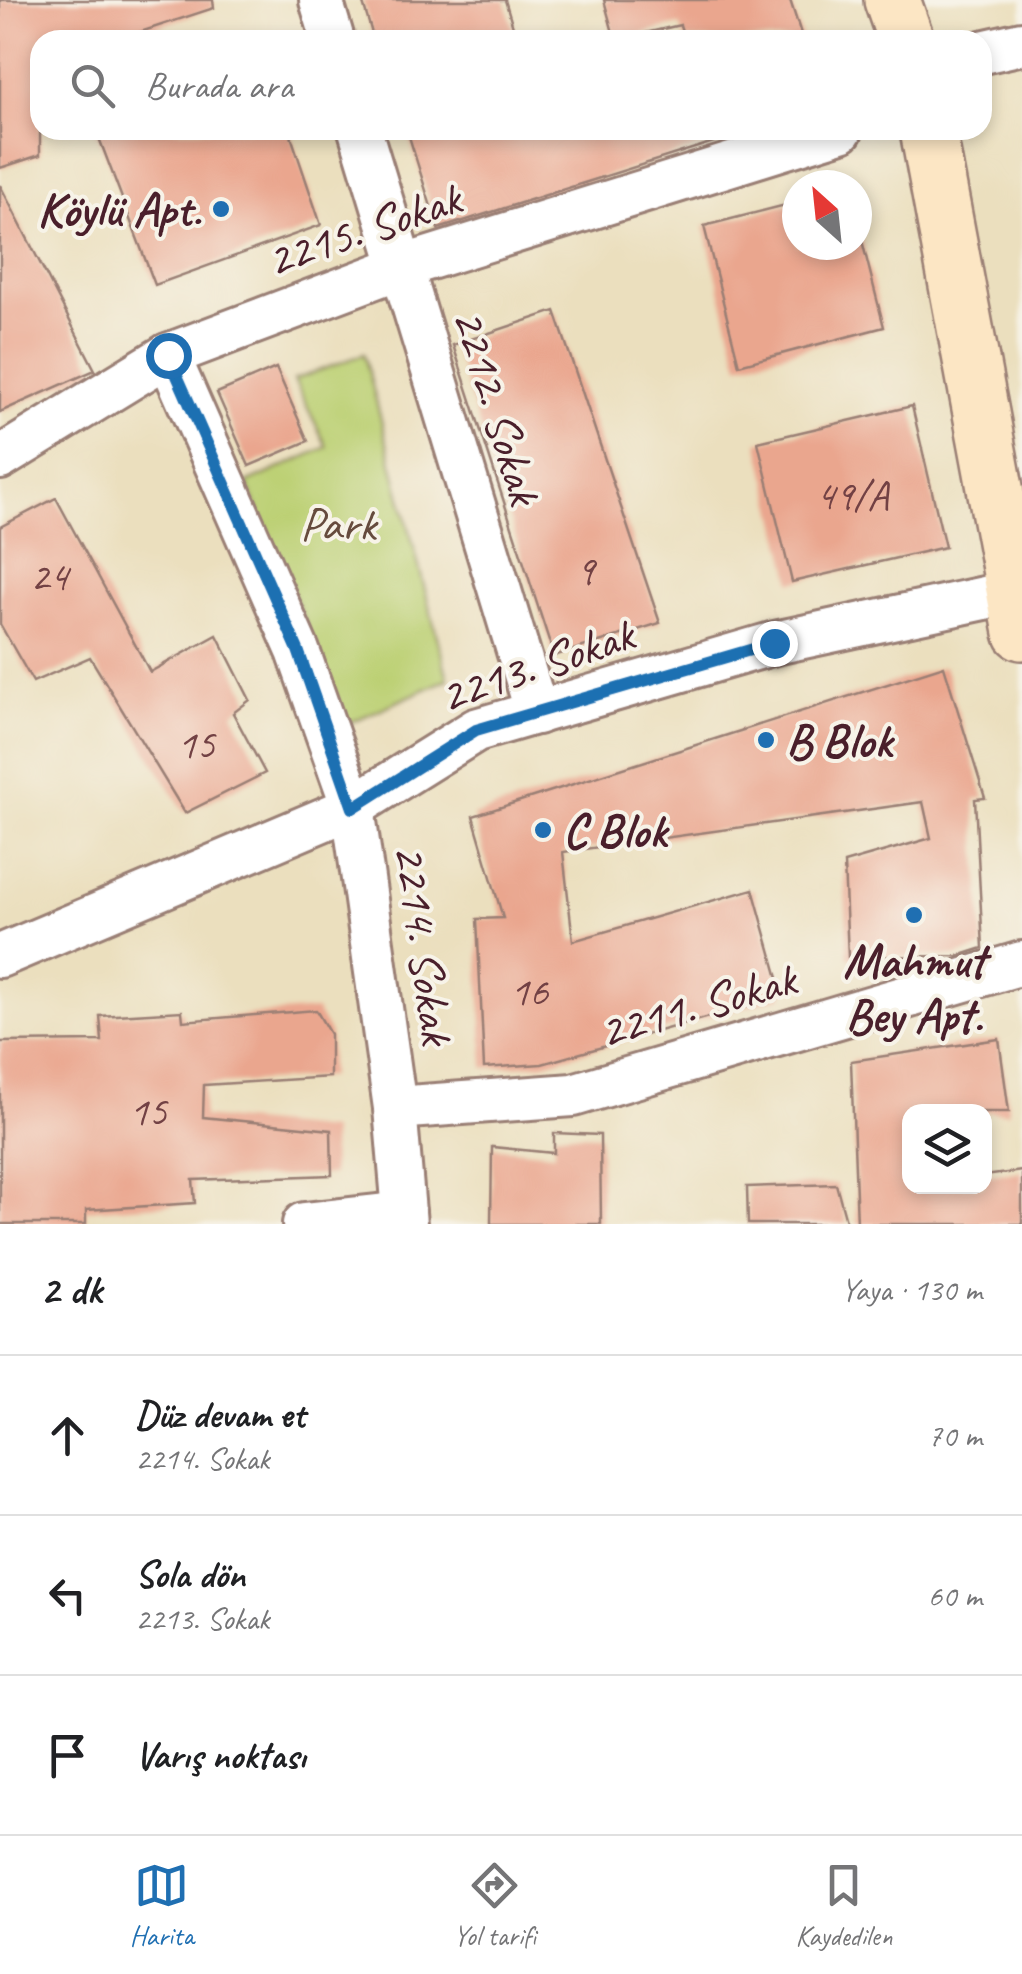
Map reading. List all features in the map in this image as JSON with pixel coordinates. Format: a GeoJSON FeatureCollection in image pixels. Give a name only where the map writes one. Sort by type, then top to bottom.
{"type":"FeatureCollection","features":[{"type":"Feature","properties":{"kind":"main road"},"geometry":{"type":"LineString","coordinates":[[892,0],[902,30]]}},
{"type":"Feature","properties":{"kind":"main road"},"geometry":{"type":"LineString","coordinates":[[930,140],[1020,604]]}},
{"type":"Feature","properties":{"kind":"street"},"geometry":{"type":"LineString","coordinates":[[321,0],[330,30]]}},
{"type":"Feature","properties":{"kind":"street"},"geometry":{"type":"LineString","coordinates":[[992,50],[1022,43]]}},
{"type":"Feature","properties":{"kind":"street","name":"2212. Sokak"},"geometry":{"type":"LineString","coordinates":[[363,140],[537,713]]}},
{"type":"Feature","properties":{"kind":"street","name":"2215. Sokak"},"geometry":{"type":"LineString","coordinates":[[0,458],[168,355],[401,266],[809,140]]}},
{"type":"Feature","properties":{"kind":"street","name":"2214. Sokak"},"geometry":{"type":"LineString","coordinates":[[168,355],[298,650],[353,808],[395,1108],[405,1218]]}},
{"type":"Feature","properties":{"kind":"street","name":"2213. Sokak"},"geometry":{"type":"LineString","coordinates":[[0,956],[353,808],[476,730],[774,643],[1020,604]]}},
{"type":"Feature","properties":{"kind":"street","name":"2211. Sokak"},"geometry":{"type":"LineString","coordinates":[[395,1108],[573,1095],[1022,963]]}},
{"type":"Feature","properties":{"kind":"street"},"geometry":{"type":"LineString","coordinates":[[304,1224],[405,1218]]}},
{"type":"Feature","properties":{"kind":"green space","name":"Park"},"geometry":{"type":"Polygon","coordinates":[[[364,354],[448,679],[347,724],[247,483],[327,447],[294,380],[364,354]]]}},
{"type":"Feature","properties":{"kind":"building"},"geometry":{"type":"Polygon","coordinates":[[[0,0],[213,0],[214,8],[147,30],[30,30],[30,140],[40,140],[40,155],[0,168],[0,0]]]}},
{"type":"Feature","properties":{"kind":"building"},"geometry":{"type":"Polygon","coordinates":[[[362,0],[505,0],[514,30],[371,30],[362,0]]]}},
{"type":"Feature","properties":{"kind":"building"},"geometry":{"type":"Polygon","coordinates":[[[604,0],[790,0],[800,30],[682,30],[680,25],[658,30],[612,30],[604,0]]]}},
{"type":"Feature","properties":{"kind":"building","name":"Köylü Apt."},"geometry":{"type":"Polygon","coordinates":[[[100,140],[292,140],[321,225],[155,285],[100,140]]]}},
{"type":"Feature","properties":{"kind":"building"},"geometry":{"type":"Polygon","coordinates":[[[410,140],[720,140],[438,229],[410,140]]]}},
{"type":"Feature","properties":{"kind":"building"},"geometry":{"type":"Polygon","coordinates":[[[0,185],[95,370],[0,412],[0,185]]]}},
{"type":"Feature","properties":{"kind":"building"},"geometry":{"type":"Polygon","coordinates":[[[782,206],[782,260],[867,260],[884,327],[739,365],[704,226],[782,206]]]}},
{"type":"Feature","properties":{"kind":"building"},"geometry":{"type":"Polygon","coordinates":[[[555,311],[660,623],[554,656],[453,345],[555,311]]]}},
{"type":"Feature","properties":{"kind":"building"},"geometry":{"type":"Polygon","coordinates":[[[276,368],[308,441],[249,466],[217,393],[276,368]]]}},
{"type":"Feature","properties":{"kind":"building"},"geometry":{"type":"Polygon","coordinates":[[[912,406],[945,547],[792,582],[758,442],[912,406]]]}},
{"type":"Feature","properties":{"kind":"building"},"geometry":{"type":"Polygon","coordinates":[[[56,498],[150,672],[217,635],[250,700],[233,713],[265,773],[185,813],[90,657],[33,682],[0,624],[0,527],[56,498]]]}},
{"type":"Feature","properties":{"kind":"building"},"geometry":{"type":"Polygon","coordinates":[[[944,666],[985,798],[975,799],[983,948],[958,956],[848,957],[844,863],[931,838],[923,802],[563,852],[573,941],[753,889],[783,996],[542,1064],[484,1068],[477,919],[503,918],[473,816],[944,666]]]}},
{"type":"Feature","properties":{"kind":"building"},"geometry":{"type":"Polygon","coordinates":[[[316,1010],[330,1034],[330,1077],[204,1085],[203,1117],[331,1130],[332,1175],[193,1180],[195,1203],[86,1210],[86,1224],[0,1224],[0,1042],[102,1041],[100,1016],[182,1011],[183,1021],[316,1010]]]}},
{"type":"Feature","properties":{"kind":"building"},"geometry":{"type":"Polygon","coordinates":[[[999,1039],[1009,1112],[992,1112],[992,1104],[902,1104],[902,1194],[992,1194],[992,1175],[1022,1171],[1022,1224],[857,1224],[851,1061],[999,1039]]]}},
{"type":"Feature","properties":{"kind":"building"},"geometry":{"type":"Polygon","coordinates":[[[554,1133],[600,1135],[601,1224],[491,1224],[492,1147],[554,1153],[554,1133]]]}},
{"type":"Feature","properties":{"kind":"building"},"geometry":{"type":"Polygon","coordinates":[[[836,1184],[847,1224],[748,1224],[747,1187],[836,1184]]]}},
{"type":"Feature","properties":{"kind":"place","name":"Köylü Apt."},"geometry":{"type":"Point","coordinates":[221,209]}},
{"type":"Feature","properties":{"kind":"place","name":"B Blok"},"geometry":{"type":"Point","coordinates":[766,740]}},
{"type":"Feature","properties":{"kind":"place","name":"C Blok"},"geometry":{"type":"Point","coordinates":[543,830]}},
{"type":"Feature","properties":{"kind":"place","name":"Mahmut Bey Apt."},"geometry":{"type":"Point","coordinates":[914,915]}},
{"type":"Feature","properties":{"kind":"route"},"geometry":{"type":"LineString","coordinates":[[168,355],[298,650],[353,808],[476,730],[774,643]]}}]}
